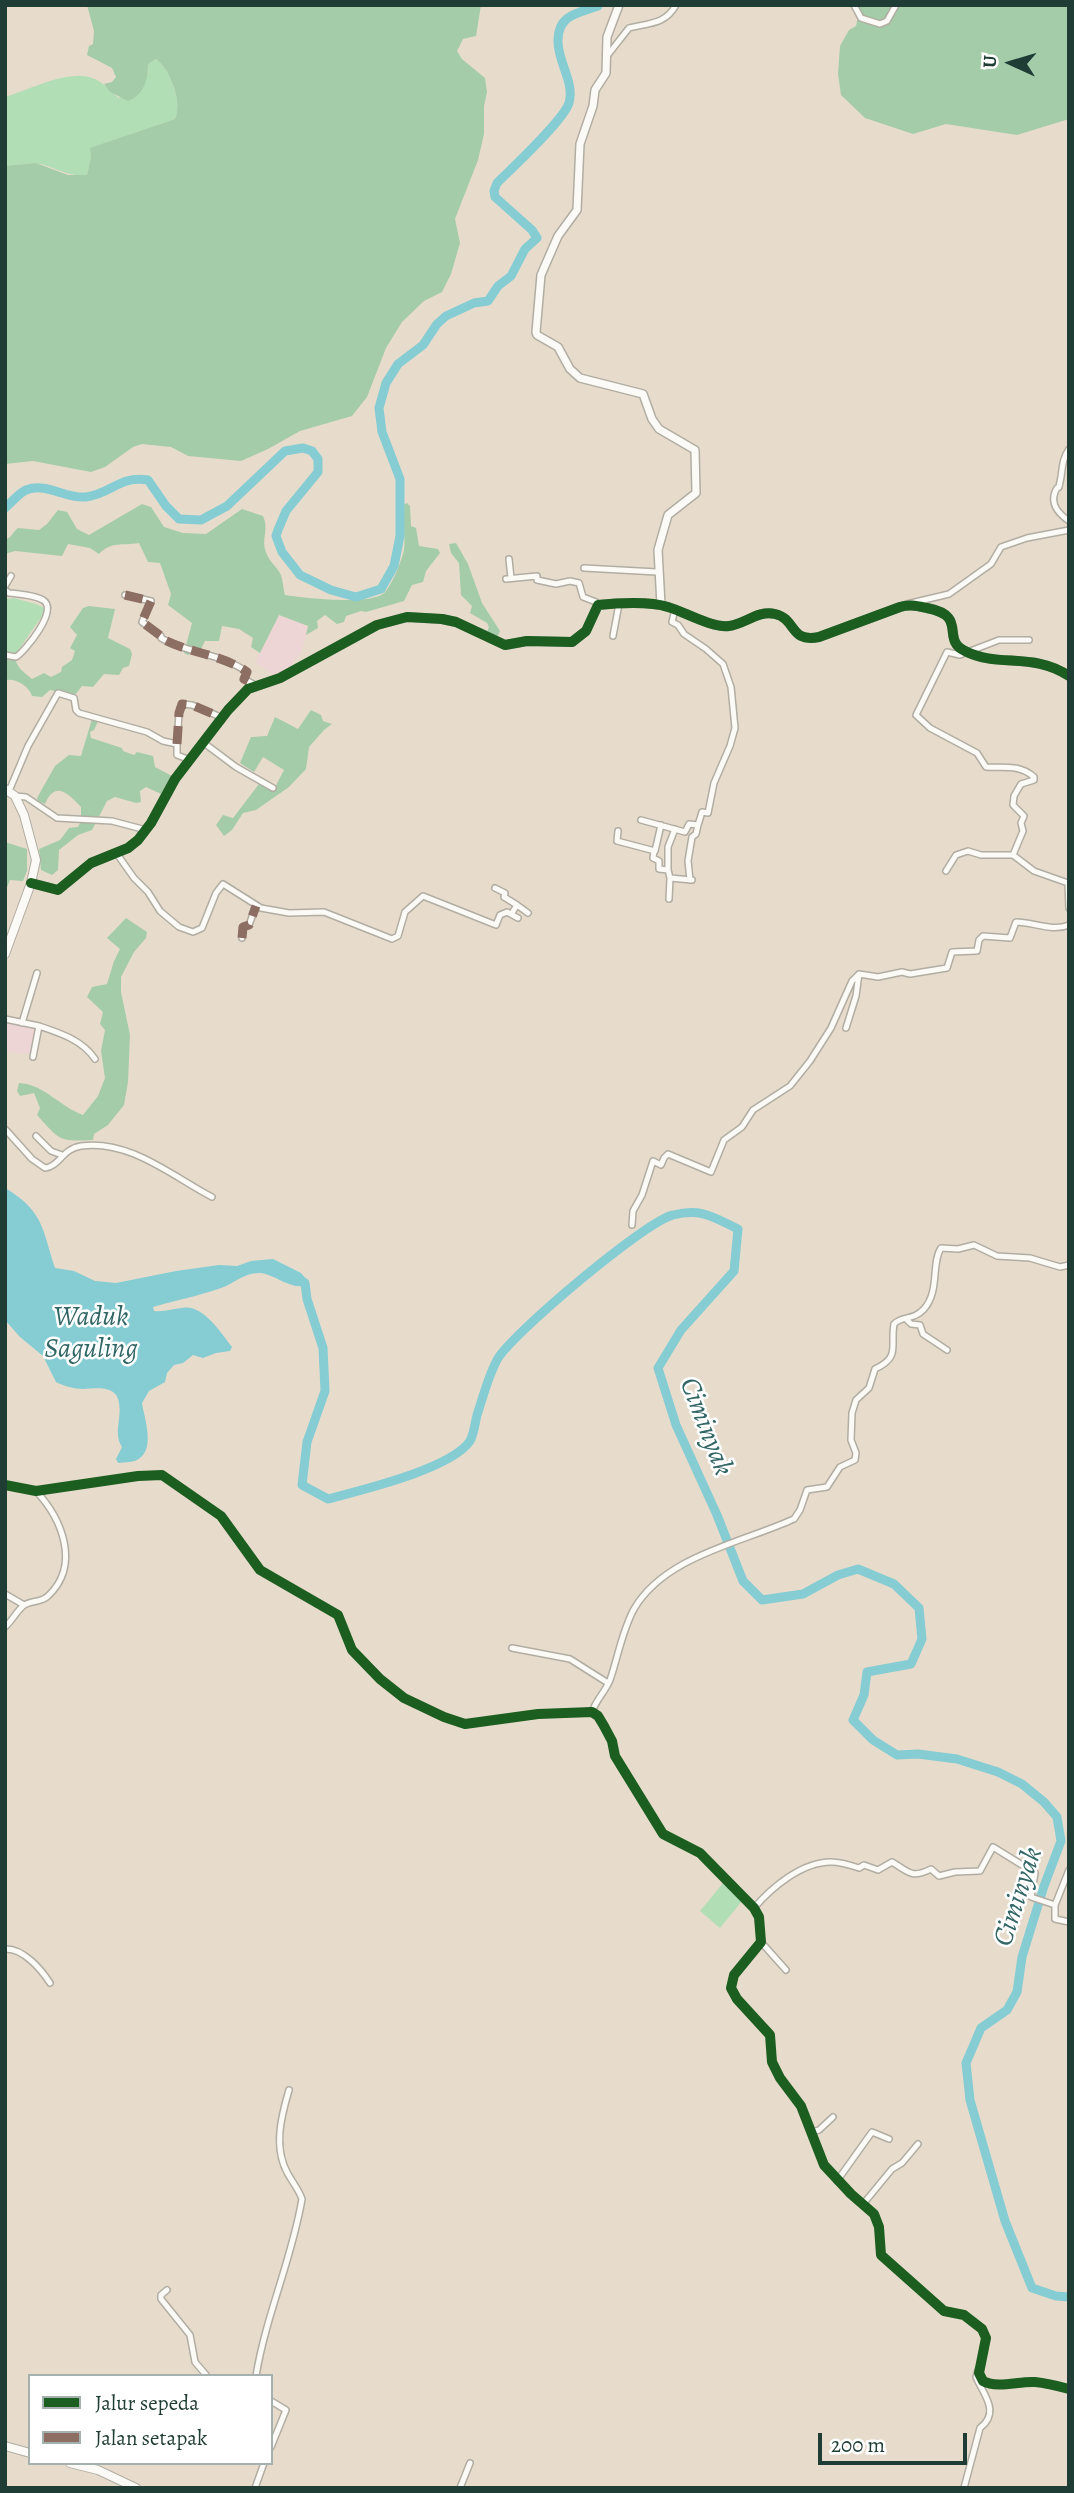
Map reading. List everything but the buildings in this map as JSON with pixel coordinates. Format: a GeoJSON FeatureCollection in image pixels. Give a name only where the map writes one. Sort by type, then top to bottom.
{"type":"FeatureCollection","features":[{"type":"Feature","properties":{"kind":"main road"},"geometry":{"type":"LineString","coordinates":[[5,954],[31,883],[36,860],[28,824],[10,792]]}},
{"type":"Feature","properties":{"kind":"main road"},"geometry":{"type":"LineString","coordinates":[[5,2446],[28,2452]]}},
{"type":"Feature","properties":{"kind":"main road"},"geometry":{"type":"LineString","coordinates":[[80,2465],[98,2470],[136,2488]]}},
{"type":"Feature","properties":{"kind":"street"},"geometry":{"type":"LineString","coordinates":[[619,5],[607,37],[606,75],[596,90],[580,144],[577,210],[558,236],[541,275],[536,332],[558,347],[570,369],[580,377],[643,394],[652,419],[659,429],[695,450],[696,493],[668,514],[658,550],[657,572],[661,605]]}},
{"type":"Feature","properties":{"kind":"street"},"geometry":{"type":"LineString","coordinates":[[607,56],[625,31],[657,23],[670,14],[676,5]]}},
{"type":"Feature","properties":{"kind":"street"},"geometry":{"type":"LineString","coordinates":[[854,5],[861,18],[876,24],[887,21],[896,5]]}},
{"type":"Feature","properties":{"kind":"street"},"geometry":{"type":"LineString","coordinates":[[1069,449],[1062,461],[1060,485],[1054,500],[1059,513],[1069,521]]}},
{"type":"Feature","properties":{"kind":"street"},"geometry":{"type":"LineString","coordinates":[[509,559],[509,579],[537,576],[537,580],[579,583],[583,597],[598,605],[661,605],[730,626],[761,614],[776,614],[807,639],[904,606],[949,594],[991,564],[1001,547],[1027,538],[1069,530]]}},
{"type":"Feature","properties":{"kind":"street"},"geometry":{"type":"LineString","coordinates":[[584,568],[657,572]]}},
{"type":"Feature","properties":{"kind":"street"},"geometry":{"type":"LineString","coordinates":[[5,655],[12,657],[21,654],[41,627],[48,610],[42,600],[9,593],[5,588],[11,576]]}},
{"type":"Feature","properties":{"kind":"street"},"geometry":{"type":"LineString","coordinates":[[125,595],[151,601],[142,622],[161,636],[160,638],[180,648],[236,664],[247,672],[244,679],[255,685]]}},
{"type":"Feature","properties":{"kind":"street"},"geometry":{"type":"LineString","coordinates":[[613,636],[619,604]]}},
{"type":"Feature","properties":{"kind":"street"},"geometry":{"type":"LineString","coordinates":[[31,883],[52,890],[61,888],[90,863],[117,854],[138,841],[165,795],[190,760],[248,688],[280,678],[330,649],[394,619],[411,617],[449,620],[505,645],[527,641],[572,642],[586,631],[598,605]]}},
{"type":"Feature","properties":{"kind":"street"},"geometry":{"type":"LineString","coordinates":[[904,606],[944,613],[952,622],[956,644],[967,652],[998,659],[1048,664],[1069,676]]}},
{"type":"Feature","properties":{"kind":"street"},"geometry":{"type":"LineString","coordinates":[[670,878],[691,880],[688,861],[692,837],[696,834],[702,812],[708,813],[714,783],[730,746],[735,720],[726,668],[672,622],[675,609]]}},
{"type":"Feature","properties":{"kind":"street"},"geometry":{"type":"LineString","coordinates":[[1013,855],[1023,831],[1021,823],[1024,816],[1013,802],[1018,788],[1034,780],[1034,777],[1029,772],[1010,765],[986,767],[977,753],[930,728],[916,716],[947,652],[960,655],[995,641],[1029,640]]}},
{"type":"Feature","properties":{"kind":"street"},"geometry":{"type":"LineString","coordinates":[[146,830],[112,821],[57,818],[26,797],[10,792],[33,738],[58,694],[74,698],[79,713],[147,732],[163,741],[177,744]]}},
{"type":"Feature","properties":{"kind":"street"},"geometry":{"type":"LineString","coordinates":[[190,760],[177,755],[180,706],[192,705],[223,718]]}},
{"type":"Feature","properties":{"kind":"street"},"geometry":{"type":"LineString","coordinates":[[204,743],[236,767],[273,788]]}},
{"type":"Feature","properties":{"kind":"street"},"geometry":{"type":"LineString","coordinates":[[641,820],[685,832],[689,824],[698,825]]}},
{"type":"Feature","properties":{"kind":"street"},"geometry":{"type":"LineString","coordinates":[[661,825],[653,858],[659,862],[659,869],[668,870]]}},
{"type":"Feature","properties":{"kind":"street"},"geometry":{"type":"LineString","coordinates":[[669,899],[668,847],[675,829]]}},
{"type":"Feature","properties":{"kind":"street"},"geometry":{"type":"LineString","coordinates":[[618,831],[617,841],[654,851]]}},
{"type":"Feature","properties":{"kind":"street"},"geometry":{"type":"LineString","coordinates":[[946,872],[956,855],[968,851],[981,855],[1013,855],[1034,871],[1068,883],[1069,908]]}},
{"type":"Feature","properties":{"kind":"street"},"geometry":{"type":"LineString","coordinates":[[117,854],[160,911],[179,927],[196,932],[202,928],[222,884],[256,906],[289,913],[324,912],[392,939],[398,936],[405,912],[423,897],[496,925],[500,915],[512,913],[517,905]]}},
{"type":"Feature","properties":{"kind":"street"},"geometry":{"type":"LineString","coordinates":[[495,888],[505,893],[503,897],[528,913]]}},
{"type":"Feature","properties":{"kind":"street"},"geometry":{"type":"LineString","coordinates":[[242,938],[243,928],[249,925],[256,906]]}},
{"type":"Feature","properties":{"kind":"street"},"geometry":{"type":"LineString","coordinates":[[512,913],[518,918]]}},
{"type":"Feature","properties":{"kind":"street"},"geometry":{"type":"LineString","coordinates":[[859,974],[910,974],[947,968],[952,952],[977,951],[979,940],[983,936],[1010,938],[1016,922],[1049,927],[1069,925]]}},
{"type":"Feature","properties":{"kind":"street"},"geometry":{"type":"LineString","coordinates":[[22,1023],[37,973]]}},
{"type":"Feature","properties":{"kind":"street"},"geometry":{"type":"LineString","coordinates":[[846,1028],[856,996],[859,974]]}},
{"type":"Feature","properties":{"kind":"street"},"geometry":{"type":"LineString","coordinates":[[632,1225],[633,1211],[642,1195],[653,1161],[661,1165],[668,1154],[711,1172],[724,1140],[742,1127],[753,1110],[790,1086],[810,1061],[825,1040],[852,981],[859,974]]}},
{"type":"Feature","properties":{"kind":"street"},"geometry":{"type":"LineString","coordinates":[[5,1019],[67,1037],[88,1050],[95,1059]]}},
{"type":"Feature","properties":{"kind":"street"},"geometry":{"type":"LineString","coordinates":[[33,1057],[39,1027]]}},
{"type":"Feature","properties":{"kind":"street"},"geometry":{"type":"LineString","coordinates":[[5,1129],[32,1159],[45,1168],[52,1166],[74,1148],[93,1145],[127,1151],[212,1196]]}},
{"type":"Feature","properties":{"kind":"street"},"geometry":{"type":"LineString","coordinates":[[36,1136],[51,1151],[62,1156]]}},
{"type":"Feature","properties":{"kind":"street"},"geometry":{"type":"LineString","coordinates":[[592,1712],[608,1683],[633,1610],[652,1588],[683,1562],[751,1538],[794,1519],[807,1490],[827,1487],[840,1467],[855,1460],[856,1453],[851,1440],[856,1400],[869,1388],[876,1369],[885,1364],[893,1354],[894,1324],[900,1319],[915,1316],[929,1301],[936,1278],[937,1255],[941,1248],[958,1249],[974,1245],[997,1256],[1030,1258],[1060,1267],[1069,1265]]}},
{"type":"Feature","properties":{"kind":"street"},"geometry":{"type":"LineString","coordinates":[[906,1319],[911,1324],[920,1325],[923,1334],[947,1350]]}},
{"type":"Feature","properties":{"kind":"street"},"geometry":{"type":"LineString","coordinates":[[5,1485],[36,1491],[162,1475],[212,1508],[227,1522],[257,1567],[310,1601],[338,1615],[352,1650],[397,1693],[418,1706],[465,1724],[538,1714],[592,1712],[601,1721],[612,1741],[615,1756],[663,1834],[700,1853],[754,1908],[759,1917],[761,1941],[786,1970]]}},
{"type":"Feature","properties":{"kind":"street"},"geometry":{"type":"LineString","coordinates":[[5,1627],[24,1605],[48,1596],[59,1579],[66,1554],[66,1542],[57,1520],[36,1491]]}},
{"type":"Feature","properties":{"kind":"street"},"geometry":{"type":"LineString","coordinates":[[5,1594],[24,1605]]}},
{"type":"Feature","properties":{"kind":"street"},"geometry":{"type":"LineString","coordinates":[[512,1648],[570,1660],[608,1683]]}},
{"type":"Feature","properties":{"kind":"street"},"geometry":{"type":"LineString","coordinates":[[754,1908],[773,1888],[816,1864],[833,1862],[859,1868],[864,1865],[878,1870],[892,1861],[914,1875],[921,1875],[931,1869],[939,1877],[955,1871],[980,1871],[993,1847],[1037,1875],[1031,1896],[1055,1905]]}},
{"type":"Feature","properties":{"kind":"street"},"geometry":{"type":"LineString","coordinates":[[1069,1870],[1055,1905],[1055,1919],[1069,1922]]}},
{"type":"Feature","properties":{"kind":"street"},"geometry":{"type":"LineString","coordinates":[[761,1941],[734,1975],[731,1988],[737,1999],[770,2035],[772,2062],[801,2106],[824,2165],[837,2181],[871,2209],[877,2220],[881,2255],[944,2311],[968,2318],[985,2333],[984,2356],[976,2376],[990,2401],[990,2413],[987,2423],[980,2428],[964,2488]]}},
{"type":"Feature","properties":{"kind":"street"},"geometry":{"type":"LineString","coordinates":[[5,1949],[13,1949],[30,1960],[50,1983]]}},
{"type":"Feature","properties":{"kind":"street"},"geometry":{"type":"LineString","coordinates":[[256,2374],[302,2199],[287,2173],[280,2145],[280,2125],[289,2090]]}},
{"type":"Feature","properties":{"kind":"street"},"geometry":{"type":"LineString","coordinates":[[813,2132],[820,2130],[833,2117]]}},
{"type":"Feature","properties":{"kind":"street"},"geometry":{"type":"LineString","coordinates":[[837,2181],[872,2132],[889,2139]]}},
{"type":"Feature","properties":{"kind":"street"},"geometry":{"type":"LineString","coordinates":[[864,2203],[883,2179],[910,2156],[918,2144]]}},
{"type":"Feature","properties":{"kind":"street"},"geometry":{"type":"LineString","coordinates":[[167,2290],[161,2295],[161,2299],[190,2335],[195,2362],[205,2374]]}},
{"type":"Feature","properties":{"kind":"street"},"geometry":{"type":"LineString","coordinates":[[980,2368],[981,2378],[988,2384],[1034,2382],[1069,2389]]}},
{"type":"Feature","properties":{"kind":"street"},"geometry":{"type":"LineString","coordinates":[[273,2402],[286,2410],[273,2442]]}},
{"type":"Feature","properties":{"kind":"street"},"geometry":{"type":"LineString","coordinates":[[460,2488],[470,2463]]}},
{"type":"Feature","properties":{"kind":"street"},"geometry":{"type":"LineString","coordinates":[[255,2488],[263,2465]]}},
{"type":"Feature","properties":{"kind":"shaded area"},"geometry":{"type":"Polygon","coordinates":[[[279,615],[309,626],[301,653],[277,678],[255,662],[279,615]]]}},
{"type":"Feature","properties":{"kind":"shaded area"},"geometry":{"type":"Polygon","coordinates":[[[5,1023],[35,1027],[32,1054],[5,1051],[5,1023]]]}},
{"type":"Feature","properties":{"kind":"green space"},"geometry":{"type":"Polygon","coordinates":[[[87,5],[481,5],[476,36],[463,39],[457,51],[462,59],[485,78],[487,92],[484,134],[478,160],[455,219],[460,243],[451,274],[442,292],[424,301],[402,322],[386,348],[367,397],[352,416],[300,431],[241,461],[188,456],[171,447],[142,444],[133,447],[105,467],[91,472],[33,461],[5,464],[5,166],[36,163],[68,175],[87,175],[90,148],[175,119],[177,112],[174,87],[166,70],[156,59],[148,64],[144,86],[138,95],[128,101],[110,92],[104,84],[112,82],[116,77],[112,68],[87,55],[89,46],[93,44],[94,31],[87,5]]]}},
{"type":"Feature","properties":{"kind":"green space"},"geometry":{"type":"Polygon","coordinates":[[[857,5],[1069,5],[1069,119],[1017,135],[946,124],[913,134],[865,118],[841,95],[838,74],[840,46],[849,30],[856,26],[859,12],[857,5]]]}},
{"type":"Feature","properties":{"kind":"green space"},"geometry":{"type":"Polygon","coordinates":[[[156,59],[166,70],[174,87],[177,104],[175,119],[91,148],[87,175],[70,174],[39,164],[5,166],[5,97],[60,78],[82,76],[100,82],[119,98],[148,73],[148,64],[156,59]]]}},
{"type":"Feature","properties":{"kind":"green space"},"geometry":{"type":"Polygon","coordinates":[[[407,503],[410,506],[411,526],[416,528],[419,546],[438,549],[440,553],[426,571],[423,582],[412,585],[404,601],[346,616],[344,622],[337,624],[325,615],[317,621],[318,628],[306,635],[308,626],[279,615],[260,653],[251,647],[253,638],[239,629],[222,626],[219,641],[205,641],[201,649],[188,655],[184,653],[192,623],[168,605],[171,594],[160,563],[148,562],[139,543],[113,546],[99,554],[90,548],[68,544],[62,556],[15,551],[5,554],[5,540],[18,528],[39,530],[58,510],[67,512],[77,529],[89,535],[142,504],[151,507],[164,527],[183,533],[206,534],[242,509],[263,516],[265,549],[280,573],[285,595],[335,600],[364,599],[383,594],[396,574],[405,539],[402,506],[407,503]]]}},
{"type":"Feature","properties":{"kind":"green space"},"geometry":{"type":"Polygon","coordinates":[[[456,543],[468,564],[482,603],[500,631],[497,638],[486,634],[489,627],[487,623],[470,613],[472,606],[461,595],[459,563],[451,553],[449,544],[456,543]]]}},
{"type":"Feature","properties":{"kind":"green space"},"geometry":{"type":"Polygon","coordinates":[[[14,598],[44,608],[44,613],[15,655],[5,652],[5,599],[14,598]]]}},
{"type":"Feature","properties":{"kind":"green space"},"geometry":{"type":"Polygon","coordinates":[[[89,606],[115,609],[108,638],[130,649],[132,654],[129,666],[123,668],[119,675],[104,674],[93,687],[82,686],[75,695],[50,690],[42,697],[32,696],[25,686],[18,682],[5,680],[5,652],[15,655],[18,666],[32,679],[44,673],[51,677],[61,672],[62,667],[72,660],[75,651],[70,648],[77,635],[70,627],[83,608],[89,606]]]}},
{"type":"Feature","properties":{"kind":"green space"},"geometry":{"type":"Polygon","coordinates":[[[311,710],[321,715],[323,721],[332,724],[309,747],[306,769],[289,787],[256,810],[243,813],[232,830],[224,836],[216,825],[223,815],[233,818],[259,784],[273,791],[284,770],[263,757],[254,772],[240,763],[251,737],[267,736],[275,717],[298,729],[311,710]]]}},
{"type":"Feature","properties":{"kind":"green space"},"geometry":{"type":"Polygon","coordinates":[[[92,719],[98,721],[90,732],[91,738],[134,755],[137,752],[153,756],[155,767],[172,776],[161,794],[146,787],[140,791],[141,802],[115,797],[107,801],[92,830],[78,835],[59,850],[58,870],[52,875],[41,870],[39,849],[60,840],[69,828],[78,827],[81,807],[62,791],[53,792],[45,804],[37,798],[55,766],[69,755],[81,756],[92,719]]]}},
{"type":"Feature","properties":{"kind":"green space"},"geometry":{"type":"Polygon","coordinates":[[[5,842],[27,849],[27,871],[23,881],[10,880],[5,892],[5,842]]]}},
{"type":"Feature","properties":{"kind":"green space"},"geometry":{"type":"Polygon","coordinates":[[[126,918],[147,932],[146,938],[134,952],[121,977],[121,992],[130,1035],[124,1105],[108,1125],[94,1134],[93,1140],[66,1140],[37,1115],[40,1108],[34,1093],[20,1096],[17,1091],[19,1083],[44,1091],[83,1115],[98,1096],[105,1078],[101,1051],[105,1030],[100,1024],[103,1012],[87,997],[92,987],[107,984],[120,949],[107,938],[126,918]]]}},
{"type":"Feature","properties":{"kind":"green space"},"geometry":{"type":"Polygon","coordinates":[[[723,1883],[743,1900],[720,1928],[700,1911],[723,1883]]]}},
{"type":"Feature","properties":{"kind":"water","name":"Waduk Saguling"},"geometry":{"type":"Polygon","coordinates":[[[5,1188],[18,1196],[35,1213],[55,1268],[74,1271],[95,1281],[116,1283],[176,1271],[219,1265],[237,1266],[251,1261],[273,1259],[301,1273],[307,1284],[296,1286],[267,1274],[255,1273],[213,1291],[153,1307],[154,1311],[182,1308],[197,1310],[210,1320],[232,1347],[230,1351],[203,1358],[193,1355],[183,1363],[174,1365],[167,1373],[165,1382],[149,1391],[142,1403],[148,1439],[144,1453],[135,1461],[118,1463],[116,1459],[122,1447],[118,1436],[120,1409],[114,1393],[106,1389],[73,1388],[56,1382],[43,1356],[5,1320],[5,1188]]]}},
{"type":"Feature","properties":{"kind":"waterway"},"geometry":{"type":"LineString","coordinates":[[5,508],[23,491],[34,488],[86,497],[138,479],[148,480],[179,519],[201,520],[227,506],[285,451],[303,448],[312,451],[318,459],[318,472],[286,511],[276,536],[282,552],[300,575],[331,590],[356,597],[381,589],[394,566],[400,536],[400,479],[382,432],[379,408],[386,383],[398,364],[423,345],[446,316],[474,303],[488,301],[498,286],[511,276],[525,249],[537,238],[532,230],[495,197],[494,191],[497,183],[537,144],[569,103],[570,87],[558,48],[561,25],[570,16],[598,6]]}},
{"type":"Feature","properties":{"kind":"waterway","name":"Ciminyak"},"geometry":{"type":"LineString","coordinates":[[299,1279],[305,1283],[307,1299],[323,1348],[325,1391],[307,1442],[302,1485],[328,1499],[404,1477],[444,1461],[460,1451],[470,1441],[491,1373],[507,1347],[552,1304],[636,1236],[673,1215],[683,1213],[700,1213],[714,1217],[738,1229],[734,1271],[681,1330],[658,1368],[676,1425],[717,1515],[743,1581],[762,1600],[803,1594],[838,1575],[858,1569],[894,1584],[919,1608],[922,1639],[911,1664],[867,1672],[864,1695],[853,1720],[873,1740],[897,1755],[918,1754],[957,1759],[998,1772],[1022,1784],[1057,1817],[1061,1841],[1022,1957],[1017,1992],[1007,2010],[981,2028],[966,2063],[970,2100],[1005,2221],[1032,2288],[1056,2296],[1069,2297]]}},
{"type":"Feature","properties":{"kind":"marked path"},"geometry":{"type":"LineString","coordinates":[[125,595],[151,601],[142,622],[161,638],[237,666],[247,672],[244,679],[255,685]]}},
{"type":"Feature","properties":{"kind":"marked path"},"geometry":{"type":"LineString","coordinates":[[177,744],[182,704],[192,705],[223,718]]}},
{"type":"Feature","properties":{"kind":"marked path"},"geometry":{"type":"LineString","coordinates":[[242,938],[243,927],[249,925],[256,906]]}},
{"type":"Feature","properties":{"kind":"cycle path"},"geometry":{"type":"LineString","coordinates":[[31,883],[58,890],[91,863],[128,848],[138,840],[151,823],[175,779],[228,710],[248,689],[280,678],[377,625],[407,617],[456,622],[505,645],[527,641],[572,642],[586,631],[598,605],[605,604],[661,605],[722,626],[735,625],[769,613],[782,617],[798,634],[809,638],[819,637],[900,607],[913,606],[947,616],[951,622],[954,640],[965,651],[990,659],[1043,664],[1069,676]]}},
{"type":"Feature","properties":{"kind":"cycle path"},"geometry":{"type":"LineString","coordinates":[[5,1485],[36,1491],[162,1475],[221,1516],[260,1570],[338,1615],[352,1650],[380,1679],[404,1698],[465,1724],[538,1714],[592,1712],[598,1716],[612,1741],[615,1756],[663,1834],[700,1853],[754,1908],[759,1917],[761,1942],[734,1975],[731,1988],[737,1999],[770,2035],[772,2062],[780,2078],[801,2106],[824,2165],[874,2214],[879,2227],[881,2255],[944,2311],[964,2315],[982,2329],[986,2338],[979,2373],[983,2381],[1002,2385],[1035,2382],[1069,2389]]}}]}
